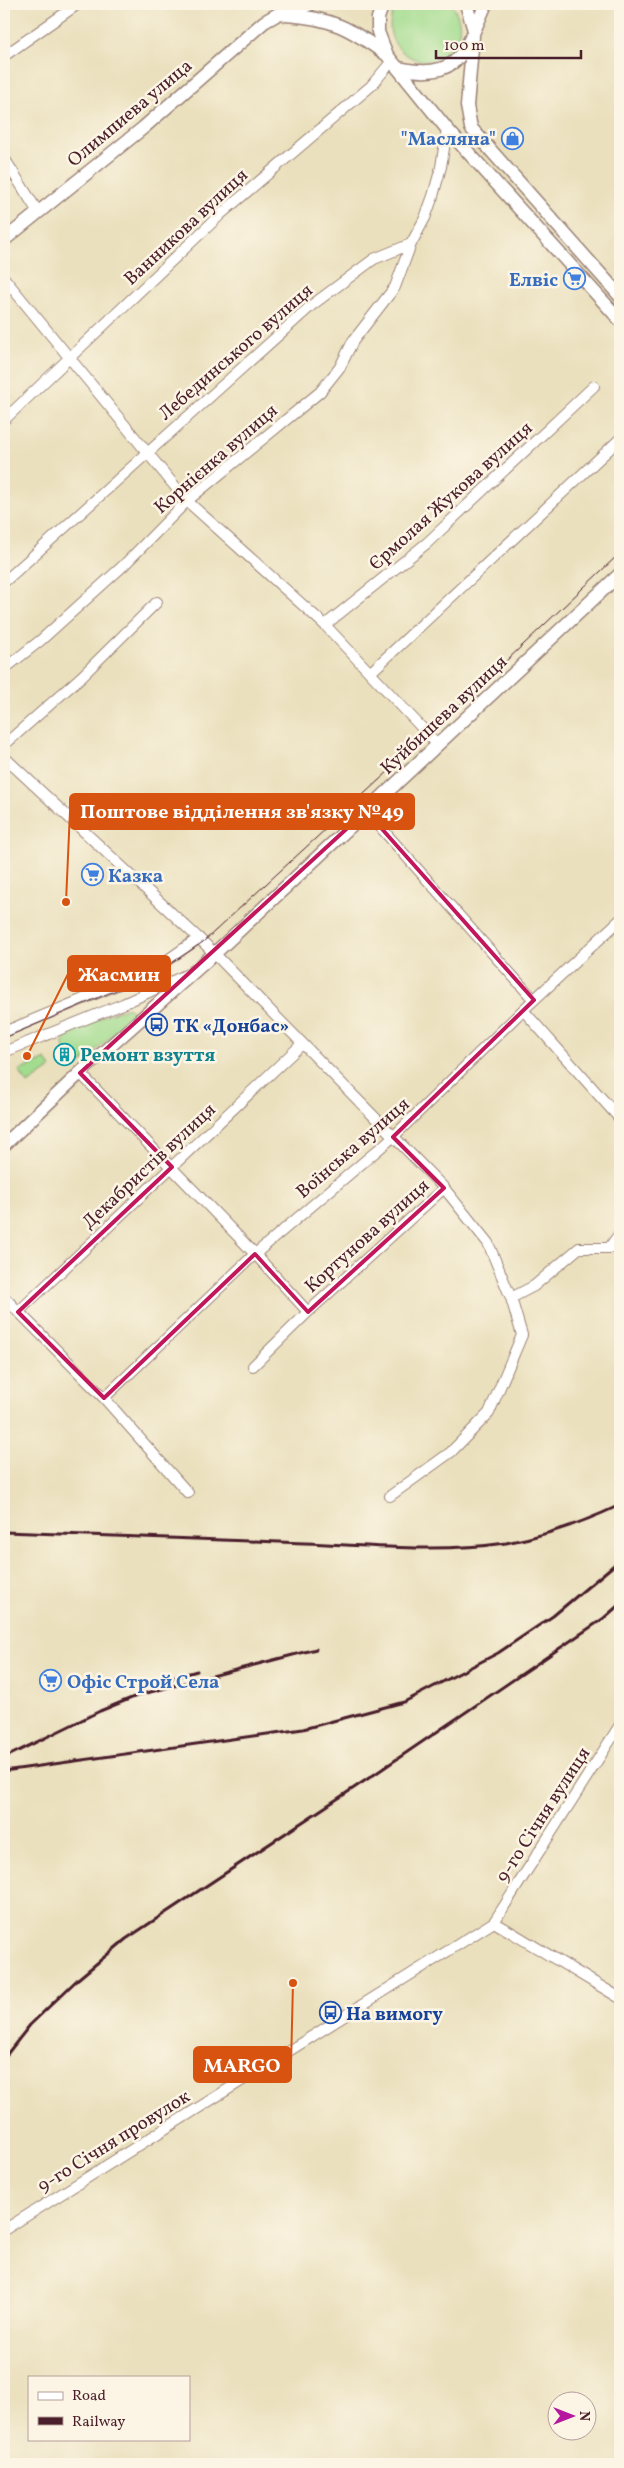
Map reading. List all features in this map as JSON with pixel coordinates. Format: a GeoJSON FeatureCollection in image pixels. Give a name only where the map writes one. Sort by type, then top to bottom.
{"type":"FeatureCollection","features":[{"type":"Feature","properties":{"kind":"main road","name":"Олимпиева улица"},"geometry":{"type":"LineString","coordinates":[[4,240],[142,128],[264,22],[278,14],[311,4]]}},
{"type":"Feature","properties":{"kind":"main road"},"geometry":{"type":"LineString","coordinates":[[383,4],[378,18],[378,32],[393,61],[447,129],[620,320]]}},
{"type":"Feature","properties":{"kind":"main road"},"geometry":{"type":"LineString","coordinates":[[466,4],[474,33],[468,106],[470,128],[620,296]]}},
{"type":"Feature","properties":{"kind":"main road"},"geometry":{"type":"LineString","coordinates":[[278,14],[312,17],[346,27],[393,61],[429,73],[442,70],[459,58],[474,33],[486,4]]}},
{"type":"Feature","properties":{"kind":"main road","name":"Куйбишева вулиця"},"geometry":{"type":"LineString","coordinates":[[4,1145],[80,1073],[214,954],[620,574]]}},
{"type":"Feature","properties":{"kind":"street"},"geometry":{"type":"LineString","coordinates":[[4,56],[78,4]]}},
{"type":"Feature","properties":{"kind":"street","name":"Ванникова вулиця"},"geometry":{"type":"LineString","coordinates":[[4,419],[221,214],[371,86],[393,61]]}},
{"type":"Feature","properties":{"kind":"street"},"geometry":{"type":"LineString","coordinates":[[411,244],[425,218],[433,196],[441,167],[447,129]]}},
{"type":"Feature","properties":{"kind":"street"},"geometry":{"type":"LineString","coordinates":[[4,158],[38,212]]}},
{"type":"Feature","properties":{"kind":"street","name":"Лебединського вулиця"},"geometry":{"type":"LineString","coordinates":[[4,582],[147,451],[312,305],[374,259],[411,244]]}},
{"type":"Feature","properties":{"kind":"street","name":"Корнієнка вулиця"},"geometry":{"type":"LineString","coordinates":[[4,669],[40,640],[124,565],[187,501],[320,392],[340,367],[354,341],[395,287],[411,244]]}},
{"type":"Feature","properties":{"kind":"street"},"geometry":{"type":"LineString","coordinates":[[4,278],[71,356],[187,501],[325,625],[372,672],[438,745]]}},
{"type":"Feature","properties":{"kind":"street","name":"Єрмолая Жукова вулиця"},"geometry":{"type":"LineString","coordinates":[[325,625],[428,543],[594,386]]}},
{"type":"Feature","properties":{"kind":"street"},"geometry":{"type":"LineString","coordinates":[[372,672],[620,439]]}},
{"type":"Feature","properties":{"kind":"street"},"geometry":{"type":"LineString","coordinates":[[4,745],[81,677],[157,602]]}},
{"type":"Feature","properties":{"kind":"street"},"geometry":{"type":"LineString","coordinates":[[4,756],[199,938],[444,1188]]}},
{"type":"Feature","properties":{"kind":"street"},"geometry":{"type":"LineString","coordinates":[[366,811],[534,1000]]}},
{"type":"Feature","properties":{"kind":"street","name":"Воїнська вулиця"},"geometry":{"type":"LineString","coordinates":[[104,1398],[255,1254],[394,1137],[523,1010],[620,920]]}},
{"type":"Feature","properties":{"kind":"street"},"geometry":{"type":"LineString","coordinates":[[4,1032],[153,970],[199,938]]}},
{"type":"Feature","properties":{"kind":"street"},"geometry":{"type":"LineString","coordinates":[[4,1052],[123,1004],[195,970]]}},
{"type":"Feature","properties":{"kind":"street"},"geometry":{"type":"LineString","coordinates":[[523,1010],[620,1119]]}},
{"type":"Feature","properties":{"kind":"street","name":"Декабристів вулиця"},"geometry":{"type":"LineString","coordinates":[[18,1312],[302,1044]]}},
{"type":"Feature","properties":{"kind":"street"},"geometry":{"type":"LineString","coordinates":[[80,1073],[255,1254],[308,1312]]}},
{"type":"Feature","properties":{"kind":"street","name":"Кортунова вулиця"},"geometry":{"type":"LineString","coordinates":[[253,1366],[308,1312],[444,1188],[488,1243],[511,1298],[522,1335],[489,1414],[451,1452],[390,1496]]}},
{"type":"Feature","properties":{"kind":"street"},"geometry":{"type":"LineString","coordinates":[[511,1298],[534,1286],[579,1248],[610,1248],[620,1233]]}},
{"type":"Feature","properties":{"kind":"street"},"geometry":{"type":"LineString","coordinates":[[4,1297],[104,1398],[188,1493]]}},
{"type":"Feature","properties":{"kind":"street","name":"9-го Січня вулиця"},"geometry":{"type":"LineString","coordinates":[[494,1922],[620,1725]]}},
{"type":"Feature","properties":{"kind":"street"},"geometry":{"type":"LineString","coordinates":[[494,1922],[620,1998]]}},
{"type":"Feature","properties":{"kind":"street","name":"9-го Січня провулок"},"geometry":{"type":"LineString","coordinates":[[4,2230],[494,1922]]}},
{"type":"Feature","properties":{"kind":"highlighted area"},"geometry":{"type":"Polygon","coordinates":[[[366,811],[534,1000],[393,1137],[444,1188],[308,1312],[255,1254],[104,1398],[18,1312],[172,1167],[80,1073],[366,811]]]}},
{"type":"Feature","properties":{"kind":"green space"},"geometry":{"type":"Polygon","coordinates":[[[398,4],[451,4],[456,11],[460,28],[458,36],[449,51],[437,59],[423,61],[410,57],[398,48],[391,36],[391,21],[398,4]]]}},
{"type":"Feature","properties":{"kind":"green space"},"geometry":{"type":"Polygon","coordinates":[[[128,1007],[134,1016],[76,1068],[64,1050],[65,1038],[80,1027],[128,1007]]]}},
{"type":"Feature","properties":{"kind":"green space"},"geometry":{"type":"Polygon","coordinates":[[[46,1059],[51,1068],[28,1084],[19,1071],[46,1059]]]}},
{"type":"Feature","properties":{"kind":"tram line"},"geometry":{"type":"LineString","coordinates":[[4,1038],[158,972],[203,942],[428,735],[620,553]]}},
{"type":"Feature","properties":{"kind":"railway"},"geometry":{"type":"LineString","coordinates":[[4,1532],[449,1548],[506,1543],[535,1536],[578,1523],[620,1505]]}},
{"type":"Feature","properties":{"kind":"railway"},"geometry":{"type":"LineString","coordinates":[[4,1771],[303,1729],[404,1702],[498,1653],[553,1616],[620,1560]]}},
{"type":"Feature","properties":{"kind":"railway"},"geometry":{"type":"LineString","coordinates":[[4,2058],[30,2025],[78,1979],[126,1939],[375,1774],[604,1618],[620,1604]]}},
{"type":"Feature","properties":{"kind":"railway"},"geometry":{"type":"LineString","coordinates":[[4,1758],[100,1711],[139,1695],[316,1649]]}},
{"type":"Feature","properties":{"kind":"railway"},"geometry":{"type":"LineString","coordinates":[[151,1684],[197,1671]]}},
{"type":"Feature","properties":{"kind":"place","name":"\"Масляна\""},"geometry":{"type":"Point","coordinates":[512,138]}},
{"type":"Feature","properties":{"kind":"place","name":"Елвіс"},"geometry":{"type":"Point","coordinates":[574,279]}},
{"type":"Feature","properties":{"kind":"place","name":"Казка"},"geometry":{"type":"Point","coordinates":[92,875]}},
{"type":"Feature","properties":{"kind":"place","name":"Поштове відділення зв'язку №49"},"geometry":{"type":"Point","coordinates":[66,902]}},
{"type":"Feature","properties":{"kind":"place","name":"ТК «Донбас»"},"geometry":{"type":"Point","coordinates":[157,1025]}},
{"type":"Feature","properties":{"kind":"place","name":"Ремонт взуття"},"geometry":{"type":"Point","coordinates":[64,1054]}},
{"type":"Feature","properties":{"kind":"place","name":"Жасмин"},"geometry":{"type":"Point","coordinates":[27,1056]}},
{"type":"Feature","properties":{"kind":"place","name":"Офіс Строй Села"},"geometry":{"type":"Point","coordinates":[51,1681]}},
{"type":"Feature","properties":{"kind":"place","name":"MARGO"},"geometry":{"type":"Point","coordinates":[293,1983]}},
{"type":"Feature","properties":{"kind":"place","name":"На вимогу"},"geometry":{"type":"Point","coordinates":[330,2013]}}]}
